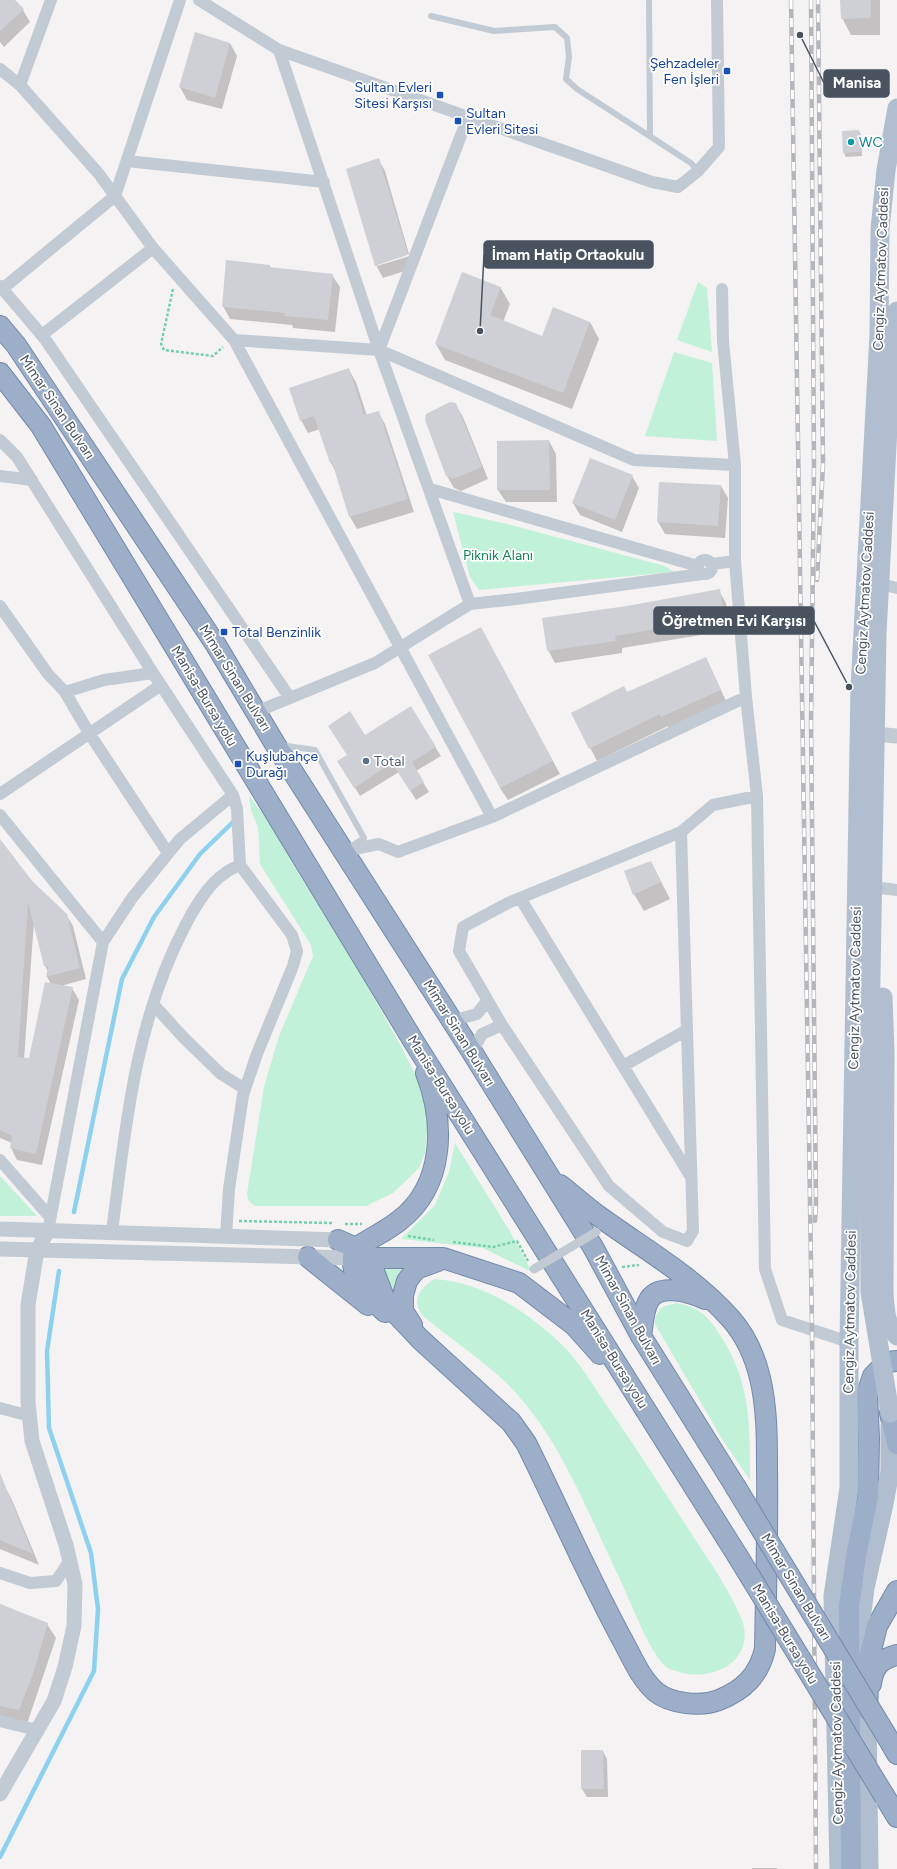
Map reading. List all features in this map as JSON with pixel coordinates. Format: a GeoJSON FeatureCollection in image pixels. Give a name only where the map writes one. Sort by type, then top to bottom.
{"type":"FeatureCollection","features":[{"type":"Feature","properties":{"kind":"highway","name":"Mimar Sinan Bulvarı"},"geometry":{"type":"LineString","coordinates":[[0,326],[16,345],[216,646],[275,744],[472,1052],[593,1247],[642,1336],[897,1754]]}},
{"type":"Feature","properties":{"kind":"highway","name":"Manisa-Bursa yolu"},"geometry":{"type":"LineString","coordinates":[[0,373],[41,426],[414,1042],[737,1555],[897,1817]]}},
{"type":"Feature","properties":{"kind":"highway"},"geometry":{"type":"LineString","coordinates":[[354,1251],[400,1220],[423,1195],[432,1178],[438,1140],[438,1118],[431,1085],[414,1042]]}},
{"type":"Feature","properties":{"kind":"highway"},"geometry":{"type":"LineString","coordinates":[[354,1251],[361,1285],[384,1311],[420,1339],[511,1422],[526,1443],[614,1625],[642,1676],[656,1692],[668,1698],[697,1704],[715,1702],[730,1696],[744,1686],[755,1675],[762,1661],[765,1649],[767,1488],[766,1418],[756,1362],[731,1320],[687,1278],[600,1217],[548,1175]]}},
{"type":"Feature","properties":{"kind":"highway"},"geometry":{"type":"LineString","coordinates":[[354,1251],[443,1258],[519,1282],[574,1325],[635,1392]]}},
{"type":"Feature","properties":{"kind":"highway"},"geometry":{"type":"LineString","coordinates":[[308,1257],[384,1318],[420,1339]]}},
{"type":"Feature","properties":{"kind":"highway"},"geometry":{"type":"LineString","coordinates":[[420,1339],[403,1311],[403,1294],[406,1281],[416,1269],[443,1258]]}},
{"type":"Feature","properties":{"kind":"highway"},"geometry":{"type":"LineString","coordinates":[[642,1336],[647,1303],[655,1294],[665,1291],[678,1290],[697,1295],[718,1306]]}},
{"type":"Feature","properties":{"kind":"highway"},"geometry":{"type":"LineString","coordinates":[[851,1869],[849,1606],[856,1556],[868,1497],[869,1438],[867,1394],[873,1376],[887,1362],[897,1361]]}},
{"type":"Feature","properties":{"kind":"highway"},"geometry":{"type":"LineString","coordinates":[[869,1438],[872,1413],[880,1401],[889,1397],[894,1404],[897,1444]]}},
{"type":"Feature","properties":{"kind":"highway"},"geometry":{"type":"LineString","coordinates":[[867,1710],[869,1658],[877,1626],[897,1591]]}},
{"type":"Feature","properties":{"kind":"highway"},"geometry":{"type":"LineString","coordinates":[[867,1710],[873,1672],[884,1660],[897,1655]]}},
{"type":"Feature","properties":{"kind":"main road","name":"Cengiz Aytmatov Caddesi"},"geometry":{"type":"LineString","coordinates":[[840,1869],[833,1596],[849,1488],[849,1342],[860,688],[879,335],[890,208],[886,170],[897,108]]}},
{"type":"Feature","properties":{"kind":"main road","name":"Cengiz Aytmatov Caddesi"},"geometry":{"type":"LineString","coordinates":[[869,1869],[867,1710],[859,1636],[865,1588],[890,1470],[894,1404],[870,1292],[869,1091],[875,734],[889,586],[894,334],[897,311]]}},
{"type":"Feature","properties":{"kind":"main road"},"geometry":{"type":"LineString","coordinates":[[873,922],[891,1052],[891,1204],[884,1292],[886,1317],[892,1331],[897,1336]]}},
{"type":"Feature","properties":{"kind":"street"},"geometry":{"type":"LineString","coordinates":[[20,85],[51,0]]}},
{"type":"Feature","properties":{"kind":"street"},"geometry":{"type":"LineString","coordinates":[[180,0],[115,196],[1,287],[42,335],[290,698]]}},
{"type":"Feature","properties":{"kind":"street"},"geometry":{"type":"LineString","coordinates":[[199,0],[278,50],[652,182],[678,187],[698,171],[719,147],[717,0]]}},
{"type":"Feature","properties":{"kind":"street"},"geometry":{"type":"LineString","coordinates":[[278,50],[324,182],[379,350],[470,604]]}},
{"type":"Feature","properties":{"kind":"street"},"geometry":{"type":"LineString","coordinates":[[0,69],[20,85],[99,174],[153,248],[234,340],[492,817]]}},
{"type":"Feature","properties":{"kind":"street"},"geometry":{"type":"LineString","coordinates":[[379,350],[468,117]]}},
{"type":"Feature","properties":{"kind":"street"},"geometry":{"type":"LineString","coordinates":[[127,161],[324,182]]}},
{"type":"Feature","properties":{"kind":"street"},"geometry":{"type":"LineString","coordinates":[[42,335],[153,248]]}},
{"type":"Feature","properties":{"kind":"street"},"geometry":{"type":"LineString","coordinates":[[722,289],[723,340],[735,465],[735,561],[746,697],[757,796],[764,1269],[782,1320],[849,1342]]}},
{"type":"Feature","properties":{"kind":"street"},"geometry":{"type":"LineString","coordinates":[[234,340],[379,350],[634,460],[735,465]]}},
{"type":"Feature","properties":{"kind":"street"},"geometry":{"type":"LineString","coordinates":[[0,440],[17,457],[153,673],[233,794],[237,808],[240,865],[292,935],[297,951],[293,966],[257,1054],[245,1089],[229,1189],[226,1236]]}},
{"type":"Feature","properties":{"kind":"street"},"geometry":{"type":"LineString","coordinates":[[0,476],[32,480]]}},
{"type":"Feature","properties":{"kind":"street"},"geometry":{"type":"LineString","coordinates":[[430,489],[700,570]]}},
{"type":"Feature","properties":{"kind":"street"},"geometry":{"type":"LineString","coordinates":[[700,570],[700,562],[705,560],[712,564],[735,561]]}},
{"type":"Feature","properties":{"kind":"street"},"geometry":{"type":"LineString","coordinates":[[256,712],[375,663],[470,604],[516,599],[700,570]]}},
{"type":"Feature","properties":{"kind":"street"},"geometry":{"type":"LineString","coordinates":[[0,606],[4,619],[48,674],[65,692],[89,733],[168,853]]}},
{"type":"Feature","properties":{"kind":"street"},"geometry":{"type":"LineString","coordinates":[[65,692],[104,680],[153,673]]}},
{"type":"Feature","properties":{"kind":"street"},"geometry":{"type":"LineString","coordinates":[[0,794],[161,685]]}},
{"type":"Feature","properties":{"kind":"street"},"geometry":{"type":"LineString","coordinates":[[344,851],[379,844],[398,852],[492,817],[746,697]]}},
{"type":"Feature","properties":{"kind":"street"},"geometry":{"type":"LineString","coordinates":[[875,734],[897,736]]}},
{"type":"Feature","properties":{"kind":"street"},"geometry":{"type":"LineString","coordinates":[[0,1794],[54,1701],[65,1667],[74,1626],[75,1584],[70,1560],[32,1441],[30,1416],[28,1305],[37,1250],[49,1224],[103,942],[132,898],[180,839],[233,794]]}},
{"type":"Feature","properties":{"kind":"street"},"geometry":{"type":"LineString","coordinates":[[681,832],[693,1231],[687,1241],[663,1232],[609,1186],[502,1025],[459,951],[463,927],[520,898],[681,832],[712,805],[757,796]]}},
{"type":"Feature","properties":{"kind":"street"},"geometry":{"type":"LineString","coordinates":[[0,815],[103,942]]}},
{"type":"Feature","properties":{"kind":"street"},"geometry":{"type":"LineString","coordinates":[[112,1232],[125,1136],[139,1053],[168,959],[194,907],[222,874],[240,865]]}},
{"type":"Feature","properties":{"kind":"street"},"geometry":{"type":"LineString","coordinates":[[873,887],[897,890]]}},
{"type":"Feature","properties":{"kind":"street"},"geometry":{"type":"LineString","coordinates":[[520,898],[692,1178]]}},
{"type":"Feature","properties":{"kind":"street"},"geometry":{"type":"LineString","coordinates":[[451,1021],[477,1014],[487,1001]]}},
{"type":"Feature","properties":{"kind":"street"},"geometry":{"type":"LineString","coordinates":[[153,1004],[183,1038],[221,1074],[245,1089]]}},
{"type":"Feature","properties":{"kind":"street"},"geometry":{"type":"LineString","coordinates":[[472,1052],[482,1034],[502,1025]]}},
{"type":"Feature","properties":{"kind":"street"},"geometry":{"type":"LineString","coordinates":[[623,1066],[687,1030]]}},
{"type":"Feature","properties":{"kind":"street"},"geometry":{"type":"LineString","coordinates":[[0,1160],[49,1224]]}},
{"type":"Feature","properties":{"kind":"street"},"geometry":{"type":"LineString","coordinates":[[0,1230],[49,1224],[112,1232],[226,1236],[354,1251]]}},
{"type":"Feature","properties":{"kind":"street"},"geometry":{"type":"LineString","coordinates":[[534,1270],[596,1232]]}},
{"type":"Feature","properties":{"kind":"street"},"geometry":{"type":"LineString","coordinates":[[0,1249],[308,1257],[354,1251]]}},
{"type":"Feature","properties":{"kind":"street"},"geometry":{"type":"LineString","coordinates":[[0,1408],[30,1416]]}},
{"type":"Feature","properties":{"kind":"street"},"geometry":{"type":"LineString","coordinates":[[0,1573],[30,1583],[56,1581],[70,1560]]}},
{"type":"Feature","properties":{"kind":"street"},"geometry":{"type":"LineString","coordinates":[[0,1722],[37,1730]]}},
{"type":"Feature","properties":{"kind":"lane"},"geometry":{"type":"LineString","coordinates":[[649,0],[650,136]]}},
{"type":"Feature","properties":{"kind":"lane"},"geometry":{"type":"LineString","coordinates":[[431,16],[494,31],[555,27],[567,38],[569,57],[566,79],[577,89],[691,163],[698,171]]}},
{"type":"Feature","properties":{"kind":"lane"},"geometry":{"type":"LineString","coordinates":[[275,744],[315,750],[364,838],[344,851]]}},
{"type":"Feature","properties":{"kind":"path"},"geometry":{"type":"LineString","coordinates":[[176,274],[161,344],[164,350],[213,356],[218,350],[234,340]]}},
{"type":"Feature","properties":{"kind":"path"},"geometry":{"type":"LineString","coordinates":[[517,1241],[534,1270]]}},
{"type":"Feature","properties":{"kind":"green space"},"geometry":{"type":"Polygon","coordinates":[[[698,282],[707,288],[712,352],[677,340],[698,282]]]}},
{"type":"Feature","properties":{"kind":"green space"},"geometry":{"type":"Polygon","coordinates":[[[674,352],[712,363],[717,441],[645,436],[674,352]]]}},
{"type":"Feature","properties":{"kind":"green space","name":"Piknik Alanı"},"geometry":{"type":"Polygon","coordinates":[[[453,512],[507,524],[665,566],[674,572],[479,590],[470,577],[453,512]]]}},
{"type":"Feature","properties":{"kind":"green space"},"geometry":{"type":"Polygon","coordinates":[[[249,795],[277,834],[295,868],[352,959],[402,1048],[419,1082],[428,1120],[425,1153],[419,1168],[393,1193],[366,1206],[257,1206],[251,1203],[248,1199],[247,1194],[264,1087],[279,1036],[313,956],[311,945],[260,864],[258,827],[251,810],[249,795]]]}},
{"type":"Feature","properties":{"kind":"green space"},"geometry":{"type":"Polygon","coordinates":[[[455,1143],[509,1230],[532,1272],[483,1248],[401,1239],[435,1205],[449,1172],[455,1143]]]}},
{"type":"Feature","properties":{"kind":"green space"},"geometry":{"type":"Polygon","coordinates":[[[0,1176],[37,1216],[0,1216],[0,1176]]]}},
{"type":"Feature","properties":{"kind":"green space"},"geometry":{"type":"Polygon","coordinates":[[[380,1267],[404,1267],[398,1278],[394,1304],[380,1267]]]}},
{"type":"Feature","properties":{"kind":"green space"},"geometry":{"type":"Polygon","coordinates":[[[434,1279],[452,1281],[469,1286],[502,1300],[547,1331],[567,1350],[581,1367],[710,1562],[737,1609],[743,1623],[745,1637],[742,1649],[735,1659],[726,1667],[714,1672],[689,1674],[667,1668],[659,1659],[645,1636],[621,1581],[567,1468],[537,1419],[520,1397],[500,1377],[423,1316],[419,1311],[417,1300],[418,1296],[424,1287],[434,1279]]]}},
{"type":"Feature","properties":{"kind":"green space"},"geometry":{"type":"Polygon","coordinates":[[[676,1303],[692,1307],[704,1314],[718,1331],[732,1355],[744,1389],[747,1406],[750,1442],[750,1480],[722,1439],[655,1324],[655,1317],[662,1307],[676,1303]]]}},
{"type":"Feature","properties":{"kind":"building"},"geometry":{"type":"Polygon","coordinates":[[[0,0],[15,0],[24,9],[0,31],[0,0]]]}},
{"type":"Feature","properties":{"kind":"building"},"geometry":{"type":"Polygon","coordinates":[[[840,0],[871,0],[871,18],[841,19],[840,0]]]}},
{"type":"Feature","properties":{"kind":"building"},"geometry":{"type":"Polygon","coordinates":[[[195,32],[230,43],[215,98],[179,87],[195,32]]]}},
{"type":"Feature","properties":{"kind":"building","name":"WC"},"geometry":{"type":"Polygon","coordinates":[[[859,130],[860,152],[843,153],[842,131],[859,130]]]}},
{"type":"Feature","properties":{"kind":"building"},"geometry":{"type":"Polygon","coordinates":[[[379,158],[408,254],[375,266],[346,169],[379,158]]]}},
{"type":"Feature","properties":{"kind":"building"},"geometry":{"type":"Polygon","coordinates":[[[226,260],[270,265],[269,267],[333,274],[328,320],[285,316],[285,313],[222,307],[226,260]]]}},
{"type":"Feature","properties":{"kind":"building"},"geometry":{"type":"Polygon","coordinates":[[[462,272],[501,287],[490,315],[542,336],[553,307],[590,322],[563,393],[435,344],[462,272]]]}},
{"type":"Feature","properties":{"kind":"building"},"geometry":{"type":"Polygon","coordinates":[[[349,368],[364,415],[379,411],[408,499],[349,517],[332,462],[330,463],[314,416],[300,421],[289,388],[349,368]]]}},
{"type":"Feature","properties":{"kind":"building"},"geometry":{"type":"Polygon","coordinates":[[[450,402],[456,403],[482,467],[453,479],[446,476],[425,420],[426,414],[450,402]]]}},
{"type":"Feature","properties":{"kind":"building"},"geometry":{"type":"Polygon","coordinates":[[[549,440],[550,490],[497,490],[497,441],[549,440]]]}},
{"type":"Feature","properties":{"kind":"building"},"geometry":{"type":"Polygon","coordinates":[[[590,458],[633,475],[615,520],[572,503],[590,458]]]}},
{"type":"Feature","properties":{"kind":"building"},"geometry":{"type":"Polygon","coordinates":[[[659,482],[721,485],[718,526],[657,522],[659,482]]]}},
{"type":"Feature","properties":{"kind":"building"},"geometry":{"type":"Polygon","coordinates":[[[720,589],[724,618],[615,636],[616,641],[547,651],[542,618],[627,606],[720,589]]]}},
{"type":"Feature","properties":{"kind":"building"},"geometry":{"type":"Polygon","coordinates":[[[481,627],[553,761],[500,788],[428,655],[481,627]]]}},
{"type":"Feature","properties":{"kind":"building"},"geometry":{"type":"Polygon","coordinates":[[[706,657],[721,690],[661,717],[660,714],[589,749],[571,713],[624,686],[627,692],[706,657]]]}},
{"type":"Feature","properties":{"kind":"building"},"geometry":{"type":"Polygon","coordinates":[[[411,706],[436,747],[412,762],[424,782],[410,791],[392,763],[354,788],[337,761],[347,755],[328,726],[350,711],[365,735],[411,706]]]}},
{"type":"Feature","properties":{"kind":"building"},"geometry":{"type":"Polygon","coordinates":[[[0,839],[33,882],[67,914],[80,968],[46,977],[48,967],[44,966],[28,902],[18,1057],[29,1058],[45,982],[73,987],[36,1154],[10,1148],[12,1136],[0,1130],[0,839]]]}},
{"type":"Feature","properties":{"kind":"building"},"geometry":{"type":"Polygon","coordinates":[[[651,861],[661,882],[633,895],[624,871],[651,861]]]}},
{"type":"Feature","properties":{"kind":"building"},"geometry":{"type":"Polygon","coordinates":[[[0,1473],[33,1554],[0,1540],[0,1473]]]}},
{"type":"Feature","properties":{"kind":"building"},"geometry":{"type":"Polygon","coordinates":[[[0,1604],[48,1623],[34,1671],[19,1710],[0,1706],[0,1604]]]}},
{"type":"Feature","properties":{"kind":"building"},"geometry":{"type":"Polygon","coordinates":[[[581,1750],[603,1750],[604,1789],[581,1789],[581,1750]]]}},
{"type":"Feature","properties":{"kind":"waterway"},"geometry":{"type":"LineString","coordinates":[[74,1212],[122,979],[154,917],[200,854],[233,822]]}},
{"type":"Feature","properties":{"kind":"waterway"},"geometry":{"type":"LineString","coordinates":[[0,1857],[94,1671],[98,1609],[91,1553],[49,1428],[47,1351],[59,1271]]}},
{"type":"Feature","properties":{"kind":"railway"},"geometry":{"type":"LineString","coordinates":[[791,0],[812,1329],[816,1869]]}},
{"type":"Feature","properties":{"kind":"railway"},"geometry":{"type":"LineString","coordinates":[[811,0],[814,465],[811,723],[815,1221]]}},
{"type":"Feature","properties":{"kind":"railway"},"geometry":{"type":"LineString","coordinates":[[817,580],[823,464],[818,0]]}},
{"type":"Feature","properties":{"kind":"place","name":"Manisa"},"geometry":{"type":"Point","coordinates":[800,35]}},
{"type":"Feature","properties":{"kind":"place","name":"Şehzadeler Fen İşleri"},"geometry":{"type":"Point","coordinates":[727,71]}},
{"type":"Feature","properties":{"kind":"place","name":"Sultan Evleri Sitesi Karşısı"},"geometry":{"type":"Point","coordinates":[440,95]}},
{"type":"Feature","properties":{"kind":"place","name":"Sultan Evleri Sitesi"},"geometry":{"type":"Point","coordinates":[458,121]}},
{"type":"Feature","properties":{"kind":"place","name":"WC"},"geometry":{"type":"Point","coordinates":[851,142]}},
{"type":"Feature","properties":{"kind":"place","name":"İmam Hatip Ortaokulu"},"geometry":{"type":"Point","coordinates":[480,331]}},
{"type":"Feature","properties":{"kind":"place","name":"Total Benzinlik"},"geometry":{"type":"Point","coordinates":[224,632]}},
{"type":"Feature","properties":{"kind":"place","name":"Öğretmen Evi Karşısı"},"geometry":{"type":"Point","coordinates":[849,687]}},
{"type":"Feature","properties":{"kind":"place","name":"Total"},"geometry":{"type":"Point","coordinates":[366,761]}},
{"type":"Feature","properties":{"kind":"place","name":"Kuşlubahçe Durağı"},"geometry":{"type":"Point","coordinates":[238,764]}}]}
